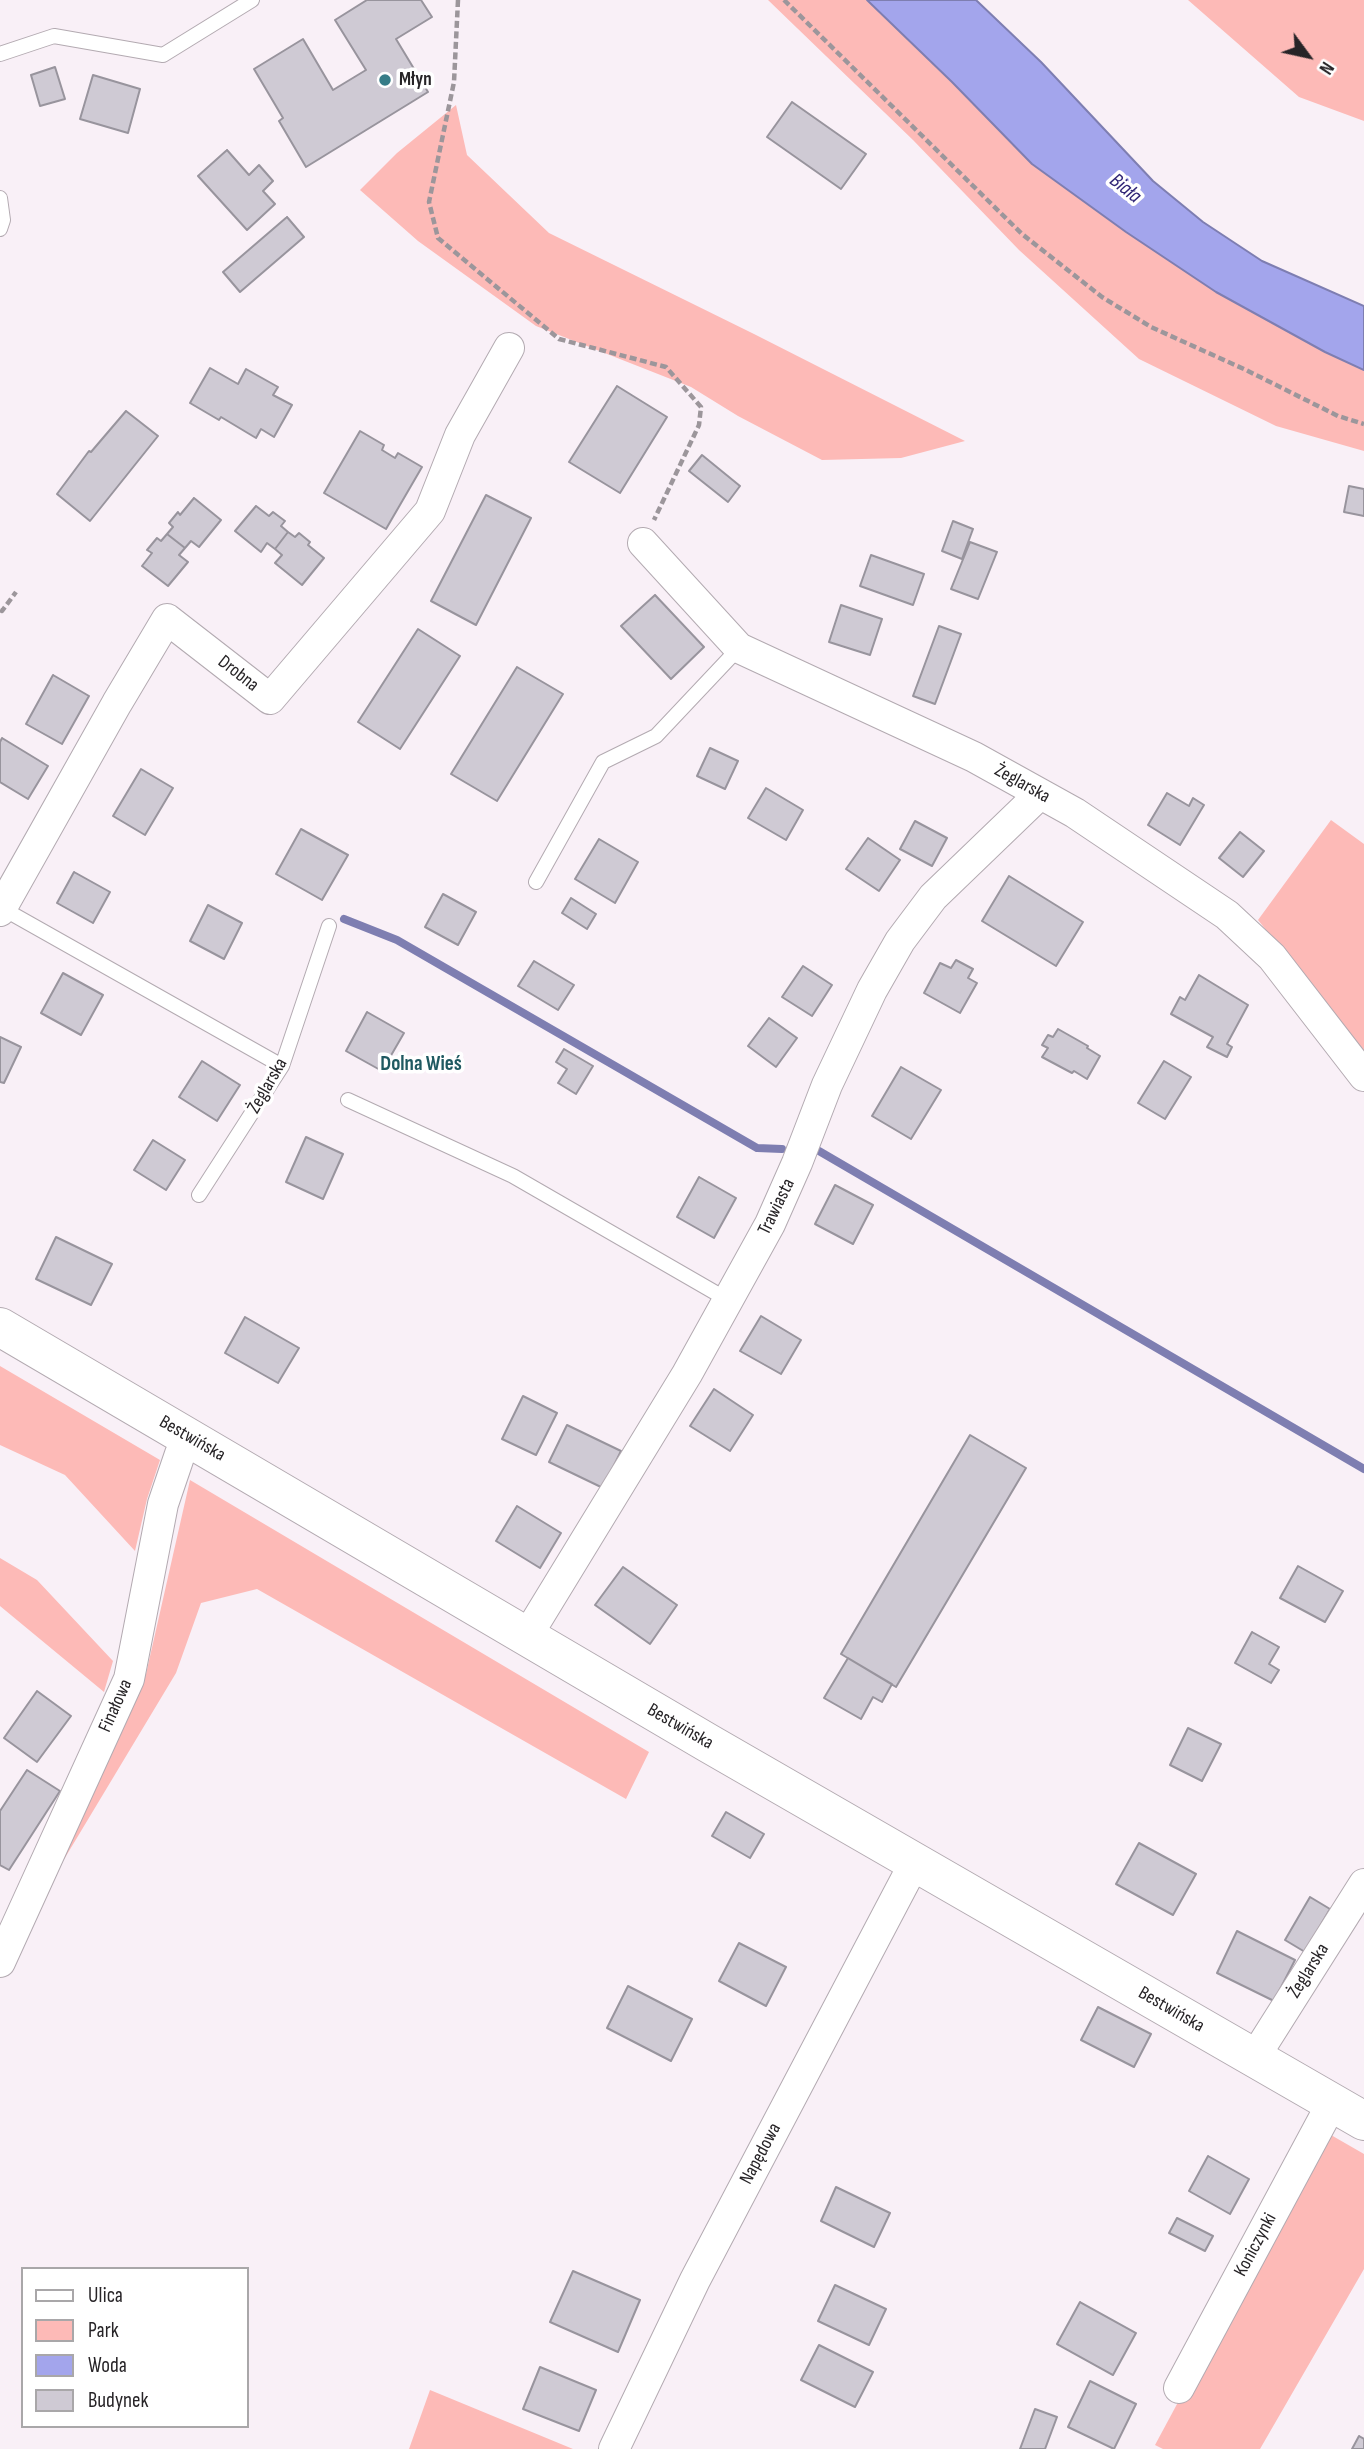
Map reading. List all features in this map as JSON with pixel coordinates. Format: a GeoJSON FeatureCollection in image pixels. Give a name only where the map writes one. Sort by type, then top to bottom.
{"type":"FeatureCollection","features":[{"type":"Feature","properties":{"kind":"street","name":"Drobna"},"geometry":{"type":"LineString","coordinates":[[1,909],[167,619],[270,699],[430,511],[460,435],[509,348]]}},
{"type":"Feature","properties":{"kind":"street","name":"Żeglarska"},"geometry":{"type":"LineString","coordinates":[[643,543],[739,648],[974,757],[1075,814],[1184,884],[1234,922],[1272,957],[1364,1076]]}},
{"type":"Feature","properties":{"kind":"street","name":"Trawiasta"},"geometry":{"type":"LineString","coordinates":[[527,1636],[687,1374],[769,1224],[797,1163],[827,1085],[872,990],[900,941],[933,897],[1040,794]]}},
{"type":"Feature","properties":{"kind":"street","name":"Bestwińska"},"geometry":{"type":"LineString","coordinates":[[0,1327],[1348,2112]]}},
{"type":"Feature","properties":{"kind":"street","name":"Finałowa"},"geometry":{"type":"LineString","coordinates":[[0,1962],[129,1679],[163,1504],[180,1454],[190,1437]]}},
{"type":"Feature","properties":{"kind":"street","name":"Napędowa"},"geometry":{"type":"LineString","coordinates":[[614,2449],[695,2280],[915,1862]]}},
{"type":"Feature","properties":{"kind":"street","name":"Żeglarska"},"geometry":{"type":"LineString","coordinates":[[1254,2058],[1364,1884]]}},
{"type":"Feature","properties":{"kind":"street","name":"Koniczynki"},"geometry":{"type":"LineString","coordinates":[[1179,2388],[1348,2112]]}},
{"type":"Feature","properties":{"kind":"lane"},"geometry":{"type":"LineString","coordinates":[[0,54],[54,36],[163,55],[252,0]]}},
{"type":"Feature","properties":{"kind":"lane"},"geometry":{"type":"LineString","coordinates":[[0,198],[4,220],[0,229]]}},
{"type":"Feature","properties":{"kind":"lane"},"geometry":{"type":"LineString","coordinates":[[536,882],[603,762],[656,736],[739,648]]}},
{"type":"Feature","properties":{"kind":"lane"},"geometry":{"type":"LineString","coordinates":[[1,909],[282,1066]]}},
{"type":"Feature","properties":{"kind":"lane","name":"Żeglarska"},"geometry":{"type":"LineString","coordinates":[[199,1195],[282,1066],[329,926]]}},
{"type":"Feature","properties":{"kind":"lane"},"geometry":{"type":"LineString","coordinates":[[348,1100],[513,1176],[728,1300]]}},
{"type":"Feature","properties":{"kind":"path"},"geometry":{"type":"LineString","coordinates":[[458,0],[454,82],[429,202],[438,238],[559,339],[666,368],[701,407],[699,425],[643,543]]}},
{"type":"Feature","properties":{"kind":"path"},"geometry":{"type":"LineString","coordinates":[[784,0],[1022,234],[1102,297],[1151,327],[1338,416],[1364,424]]}},
{"type":"Feature","properties":{"kind":"path"},"geometry":{"type":"LineString","coordinates":[[0,610],[2,611],[16,592]]}},
{"type":"Feature","properties":{"kind":"green space"},"geometry":{"type":"Polygon","coordinates":[[[768,0],[867,0],[1032,164],[1126,232],[1216,292],[1325,352],[1364,370],[1364,451],[1276,426],[1139,359],[1019,250],[913,140],[768,0]]]}},
{"type":"Feature","properties":{"kind":"green space"},"geometry":{"type":"Polygon","coordinates":[[[1188,0],[1364,0],[1364,121],[1299,97],[1188,0]]]}},
{"type":"Feature","properties":{"kind":"green space"},"geometry":{"type":"Polygon","coordinates":[[[456,105],[467,155],[549,233],[965,441],[901,458],[822,460],[738,416],[691,387],[536,326],[418,241],[360,190],[397,153],[456,105]]]}},
{"type":"Feature","properties":{"kind":"green space"},"geometry":{"type":"Polygon","coordinates":[[[1331,820],[1364,844],[1364,1052],[1258,920],[1331,820]]]}},
{"type":"Feature","properties":{"kind":"green space"},"geometry":{"type":"Polygon","coordinates":[[[0,1366],[160,1460],[147,1499],[135,1551],[65,1475],[0,1445],[0,1366]]]}},
{"type":"Feature","properties":{"kind":"green space"},"geometry":{"type":"Polygon","coordinates":[[[190,1480],[649,1752],[626,1799],[257,1589],[201,1603],[176,1673],[51,1881],[146,1674],[190,1480]]]}},
{"type":"Feature","properties":{"kind":"green space"},"geometry":{"type":"Polygon","coordinates":[[[0,1558],[37,1580],[113,1661],[104,1692],[0,1606],[0,1558]]]}},
{"type":"Feature","properties":{"kind":"green space"},"geometry":{"type":"Polygon","coordinates":[[[1324,2131],[1364,2154],[1364,2269],[1260,2449],[1163,2449],[1155,2445],[1324,2131]]]}},
{"type":"Feature","properties":{"kind":"green space"},"geometry":{"type":"Polygon","coordinates":[[[430,2390],[573,2449],[409,2449],[430,2390]]]}},
{"type":"Feature","properties":{"kind":"water","name":"Biała"},"geometry":{"type":"Polygon","coordinates":[[[867,0],[976,0],[1041,62],[1153,181],[1203,222],[1262,261],[1364,306],[1364,370],[1325,352],[1216,292],[1126,232],[1032,164],[867,0]]]}},
{"type":"Feature","properties":{"kind":"building","name":"Młyn"},"geometry":{"type":"Polygon","coordinates":[[[367,0],[421,0],[432,17],[396,39],[428,92],[306,167],[279,121],[283,118],[254,69],[303,39],[333,90],[366,70],[335,20],[367,0]]]}},
{"type":"Feature","properties":{"kind":"building"},"geometry":{"type":"Polygon","coordinates":[[[55,67],[65,99],[40,106],[31,75],[55,67]]]}},
{"type":"Feature","properties":{"kind":"building"},"geometry":{"type":"Polygon","coordinates":[[[93,75],[140,89],[128,133],[80,119],[93,75]]]}},
{"type":"Feature","properties":{"kind":"building"},"geometry":{"type":"Polygon","coordinates":[[[792,102],[866,154],[841,189],[767,137],[792,102]]]}},
{"type":"Feature","properties":{"kind":"building"},"geometry":{"type":"Polygon","coordinates":[[[227,150],[249,175],[259,165],[273,181],[263,191],[275,204],[247,230],[198,176],[227,150]]]}},
{"type":"Feature","properties":{"kind":"building"},"geometry":{"type":"Polygon","coordinates":[[[287,217],[304,237],[240,292],[223,272],[287,217]]]}},
{"type":"Feature","properties":{"kind":"building"},"geometry":{"type":"Polygon","coordinates":[[[210,368],[238,384],[246,369],[278,387],[273,395],[292,405],[274,437],[261,429],[256,438],[221,417],[219,420],[190,403],[210,368]]]}},
{"type":"Feature","properties":{"kind":"building"},"geometry":{"type":"Polygon","coordinates":[[[617,386],[667,417],[620,493],[569,462],[617,386]]]}},
{"type":"Feature","properties":{"kind":"building"},"geometry":{"type":"Polygon","coordinates":[[[126,411],[158,436],[90,521],[57,494],[89,451],[91,452],[126,411]]]}},
{"type":"Feature","properties":{"kind":"building"},"geometry":{"type":"Polygon","coordinates":[[[360,431],[384,445],[382,450],[395,458],[398,453],[422,467],[386,529],[324,493],[360,431]]]}},
{"type":"Feature","properties":{"kind":"building"},"geometry":{"type":"Polygon","coordinates":[[[702,455],[740,486],[728,502],[689,471],[702,455]]]}},
{"type":"Feature","properties":{"kind":"building"},"geometry":{"type":"Polygon","coordinates":[[[1349,486],[1364,489],[1364,516],[1344,512],[1349,486]]]}},
{"type":"Feature","properties":{"kind":"building"},"geometry":{"type":"Polygon","coordinates":[[[486,495],[531,518],[476,625],[431,601],[486,495]]]}},
{"type":"Feature","properties":{"kind":"building"},"geometry":{"type":"Polygon","coordinates":[[[194,498],[221,520],[199,547],[191,541],[185,548],[167,534],[173,527],[169,523],[178,512],[180,515],[194,498]]]}},
{"type":"Feature","properties":{"kind":"building"},"geometry":{"type":"Polygon","coordinates":[[[256,506],[269,516],[273,512],[285,521],[281,526],[288,532],[275,549],[267,543],[261,552],[235,531],[256,506]]]}},
{"type":"Feature","properties":{"kind":"building"},"geometry":{"type":"Polygon","coordinates":[[[953,521],[973,529],[962,559],[942,551],[953,521]]]}},
{"type":"Feature","properties":{"kind":"building"},"geometry":{"type":"Polygon","coordinates":[[[288,532],[295,537],[299,533],[310,542],[308,545],[324,558],[302,585],[275,563],[282,555],[275,549],[288,532]]]}},
{"type":"Feature","properties":{"kind":"building"},"geometry":{"type":"Polygon","coordinates":[[[167,534],[185,548],[179,555],[188,562],[168,586],[142,566],[152,553],[147,550],[157,538],[161,541],[167,534]]]}},
{"type":"Feature","properties":{"kind":"building"},"geometry":{"type":"Polygon","coordinates":[[[970,542],[997,552],[978,599],[951,589],[970,542]]]}},
{"type":"Feature","properties":{"kind":"building"},"geometry":{"type":"Polygon","coordinates":[[[871,555],[924,574],[913,605],[860,586],[871,555]]]}},
{"type":"Feature","properties":{"kind":"building"},"geometry":{"type":"Polygon","coordinates":[[[655,595],[704,647],[671,679],[621,626],[655,595]]]}},
{"type":"Feature","properties":{"kind":"building"},"geometry":{"type":"Polygon","coordinates":[[[841,605],[882,619],[870,655],[829,642],[841,605]]]}},
{"type":"Feature","properties":{"kind":"building"},"geometry":{"type":"Polygon","coordinates":[[[939,626],[961,634],[935,704],[913,696],[939,626]]]}},
{"type":"Feature","properties":{"kind":"building"},"geometry":{"type":"Polygon","coordinates":[[[418,629],[460,656],[400,749],[358,722],[418,629]]]}},
{"type":"Feature","properties":{"kind":"building"},"geometry":{"type":"Polygon","coordinates":[[[517,667],[563,694],[497,801],[451,774],[517,667]]]}},
{"type":"Feature","properties":{"kind":"building"},"geometry":{"type":"Polygon","coordinates":[[[53,675],[89,696],[62,744],[26,724],[53,675]]]}},
{"type":"Feature","properties":{"kind":"building"},"geometry":{"type":"Polygon","coordinates":[[[2,738],[48,766],[28,799],[0,782],[2,738]]]}},
{"type":"Feature","properties":{"kind":"building"},"geometry":{"type":"Polygon","coordinates":[[[710,748],[738,761],[725,789],[697,776],[710,748]]]}},
{"type":"Feature","properties":{"kind":"building"},"geometry":{"type":"Polygon","coordinates":[[[141,769],[173,788],[145,835],[113,816],[141,769]]]}},
{"type":"Feature","properties":{"kind":"building"},"geometry":{"type":"Polygon","coordinates":[[[766,788],[803,810],[786,840],[748,818],[766,788]]]}},
{"type":"Feature","properties":{"kind":"building"},"geometry":{"type":"Polygon","coordinates":[[[1167,793],[1189,806],[1193,798],[1204,805],[1180,845],[1148,825],[1167,793]]]}},
{"type":"Feature","properties":{"kind":"building"},"geometry":{"type":"Polygon","coordinates":[[[915,821],[947,838],[932,866],[900,849],[915,821]]]}},
{"type":"Feature","properties":{"kind":"building"},"geometry":{"type":"Polygon","coordinates":[[[301,829],[348,855],[322,900],[276,874],[301,829]]]}},
{"type":"Feature","properties":{"kind":"building"},"geometry":{"type":"Polygon","coordinates":[[[1240,832],[1264,851],[1243,877],[1219,858],[1240,832]]]}},
{"type":"Feature","properties":{"kind":"building"},"geometry":{"type":"Polygon","coordinates":[[[868,838],[900,860],[879,891],[846,869],[868,838]]]}},
{"type":"Feature","properties":{"kind":"building"},"geometry":{"type":"Polygon","coordinates":[[[599,839],[638,862],[615,903],[575,879],[599,839]]]}},
{"type":"Feature","properties":{"kind":"building"},"geometry":{"type":"Polygon","coordinates":[[[74,872],[110,892],[93,923],[57,903],[74,872]]]}},
{"type":"Feature","properties":{"kind":"building"},"geometry":{"type":"Polygon","coordinates":[[[1009,876],[1083,922],[1056,966],[982,921],[1009,876]]]}},
{"type":"Feature","properties":{"kind":"building"},"geometry":{"type":"Polygon","coordinates":[[[443,894],[476,912],[458,945],[425,927],[443,894]]]}},
{"type":"Feature","properties":{"kind":"building"},"geometry":{"type":"Polygon","coordinates":[[[571,898],[596,914],[587,929],[562,913],[571,898]]]}},
{"type":"Feature","properties":{"kind":"building"},"geometry":{"type":"Polygon","coordinates":[[[208,905],[242,923],[224,959],[190,941],[208,905]]]}},
{"type":"Feature","properties":{"kind":"building"},"geometry":{"type":"Polygon","coordinates":[[[956,960],[973,969],[968,978],[977,983],[960,1013],[924,993],[940,963],[951,968],[956,960]]]}},
{"type":"Feature","properties":{"kind":"building"},"geometry":{"type":"Polygon","coordinates":[[[534,961],[574,985],[558,1010],[518,986],[534,961]]]}},
{"type":"Feature","properties":{"kind":"building"},"geometry":{"type":"Polygon","coordinates":[[[803,966],[832,985],[812,1016],[782,997],[803,966]]]}},
{"type":"Feature","properties":{"kind":"building"},"geometry":{"type":"Polygon","coordinates":[[[63,973],[103,995],[81,1035],[41,1013],[63,973]]]}},
{"type":"Feature","properties":{"kind":"building"},"geometry":{"type":"Polygon","coordinates":[[[1199,975],[1248,1005],[1227,1044],[1232,1047],[1227,1057],[1207,1047],[1213,1037],[1171,1014],[1180,997],[1185,1000],[1199,975]]]}},
{"type":"Feature","properties":{"kind":"building"},"geometry":{"type":"Polygon","coordinates":[[[367,1012],[404,1033],[382,1071],[346,1051],[367,1012]]]}},
{"type":"Feature","properties":{"kind":"building"},"geometry":{"type":"Polygon","coordinates":[[[769,1018],[797,1038],[776,1067],[748,1046],[769,1018]]]}},
{"type":"Feature","properties":{"kind":"building"},"geometry":{"type":"Polygon","coordinates":[[[1058,1029],[1100,1056],[1087,1079],[1042,1057],[1048,1048],[1042,1045],[1048,1035],[1053,1037],[1058,1029]]]}},
{"type":"Feature","properties":{"kind":"building"},"geometry":{"type":"Polygon","coordinates":[[[0,1037],[21,1047],[4,1083],[0,1082],[0,1037]]]}},
{"type":"Feature","properties":{"kind":"building"},"geometry":{"type":"Polygon","coordinates":[[[564,1049],[593,1066],[576,1094],[558,1083],[567,1069],[556,1062],[564,1049]]]}},
{"type":"Feature","properties":{"kind":"building"},"geometry":{"type":"Polygon","coordinates":[[[202,1061],[240,1085],[217,1121],[179,1097],[202,1061]]]}},
{"type":"Feature","properties":{"kind":"building"},"geometry":{"type":"Polygon","coordinates":[[[1164,1061],[1191,1077],[1165,1119],[1138,1103],[1164,1061]]]}},
{"type":"Feature","properties":{"kind":"building"},"geometry":{"type":"Polygon","coordinates":[[[901,1067],[941,1090],[911,1139],[872,1116],[901,1067]]]}},
{"type":"Feature","properties":{"kind":"building"},"geometry":{"type":"Polygon","coordinates":[[[306,1137],[343,1154],[323,1199],[286,1182],[306,1137]]]}},
{"type":"Feature","properties":{"kind":"building"},"geometry":{"type":"Polygon","coordinates":[[[153,1140],[185,1160],[166,1190],[134,1170],[153,1140]]]}},
{"type":"Feature","properties":{"kind":"building"},"geometry":{"type":"Polygon","coordinates":[[[699,1177],[736,1198],[714,1238],[677,1217],[699,1177]]]}},
{"type":"Feature","properties":{"kind":"building"},"geometry":{"type":"Polygon","coordinates":[[[835,1185],[873,1205],[853,1244],[815,1224],[835,1185]]]}},
{"type":"Feature","properties":{"kind":"building"},"geometry":{"type":"Polygon","coordinates":[[[56,1237],[112,1264],[91,1305],[36,1279],[56,1237]]]}},
{"type":"Feature","properties":{"kind":"building"},"geometry":{"type":"Polygon","coordinates":[[[761,1316],[801,1340],[781,1374],[740,1351],[761,1316]]]}},
{"type":"Feature","properties":{"kind":"building"},"geometry":{"type":"Polygon","coordinates":[[[245,1317],[299,1348],[278,1383],[225,1353],[245,1317]]]}},
{"type":"Feature","properties":{"kind":"building"},"geometry":{"type":"Polygon","coordinates":[[[714,1389],[753,1415],[730,1451],[690,1426],[714,1389]]]}},
{"type":"Feature","properties":{"kind":"building"},"geometry":{"type":"Polygon","coordinates":[[[523,1396],[557,1413],[536,1455],[502,1439],[523,1396]]]}},
{"type":"Feature","properties":{"kind":"building"},"geometry":{"type":"Polygon","coordinates":[[[567,1425],[621,1451],[603,1488],[549,1462],[567,1425]]]}},
{"type":"Feature","properties":{"kind":"building"},"geometry":{"type":"Polygon","coordinates":[[[970,1435],[1026,1468],[896,1687],[841,1654],[970,1435]]]}},
{"type":"Feature","properties":{"kind":"building"},"geometry":{"type":"Polygon","coordinates":[[[517,1506],[561,1533],[540,1568],[496,1541],[517,1506]]]}},
{"type":"Feature","properties":{"kind":"building"},"geometry":{"type":"Polygon","coordinates":[[[1298,1566],[1343,1591],[1325,1622],[1280,1598],[1298,1566]]]}},
{"type":"Feature","properties":{"kind":"building"},"geometry":{"type":"Polygon","coordinates":[[[623,1567],[677,1605],[650,1644],[595,1605],[623,1567]]]}},
{"type":"Feature","properties":{"kind":"building"},"geometry":{"type":"Polygon","coordinates":[[[1252,1632],[1279,1647],[1269,1664],[1279,1670],[1271,1683],[1235,1663],[1252,1632]]]}},
{"type":"Feature","properties":{"kind":"building"},"geometry":{"type":"Polygon","coordinates":[[[848,1658],[892,1684],[882,1702],[873,1697],[861,1719],[824,1698],[848,1658]]]}},
{"type":"Feature","properties":{"kind":"building"},"geometry":{"type":"Polygon","coordinates":[[[37,1691],[71,1716],[37,1762],[4,1738],[37,1691]]]}},
{"type":"Feature","properties":{"kind":"building"},"geometry":{"type":"Polygon","coordinates":[[[1188,1728],[1221,1744],[1202,1781],[1170,1765],[1188,1728]]]}},
{"type":"Feature","properties":{"kind":"building"},"geometry":{"type":"Polygon","coordinates":[[[27,1770],[60,1791],[9,1870],[0,1865],[0,1811],[27,1770]]]}},
{"type":"Feature","properties":{"kind":"building"},"geometry":{"type":"Polygon","coordinates":[[[726,1812],[764,1834],[750,1858],[712,1836],[726,1812]]]}},
{"type":"Feature","properties":{"kind":"building"},"geometry":{"type":"Polygon","coordinates":[[[1139,1843],[1196,1874],[1173,1915],[1116,1884],[1139,1843]]]}},
{"type":"Feature","properties":{"kind":"building"},"geometry":{"type":"Polygon","coordinates":[[[1310,1897],[1330,1909],[1305,1952],[1285,1940],[1310,1897]]]}},
{"type":"Feature","properties":{"kind":"building"},"geometry":{"type":"Polygon","coordinates":[[[1237,1931],[1295,1960],[1274,2001],[1217,1973],[1237,1931]]]}},
{"type":"Feature","properties":{"kind":"building"},"geometry":{"type":"Polygon","coordinates":[[[739,1943],[786,1967],[766,2006],[719,1981],[739,1943]]]}},
{"type":"Feature","properties":{"kind":"building"},"geometry":{"type":"Polygon","coordinates":[[[628,1986],[692,2019],[671,2061],[607,2028],[628,1986]]]}},
{"type":"Feature","properties":{"kind":"building"},"geometry":{"type":"Polygon","coordinates":[[[1098,2007],[1151,2034],[1134,2067],[1081,2040],[1098,2007]]]}},
{"type":"Feature","properties":{"kind":"building"},"geometry":{"type":"Polygon","coordinates":[[[1208,2156],[1249,2179],[1230,2214],[1189,2191],[1208,2156]]]}},
{"type":"Feature","properties":{"kind":"building"},"geometry":{"type":"Polygon","coordinates":[[[836,2187],[890,2213],[874,2247],[821,2221],[836,2187]]]}},
{"type":"Feature","properties":{"kind":"building"},"geometry":{"type":"Polygon","coordinates":[[[1177,2218],[1213,2236],[1205,2251],[1169,2233],[1177,2218]]]}},
{"type":"Feature","properties":{"kind":"building"},"geometry":{"type":"Polygon","coordinates":[[[573,2271],[640,2300],[618,2352],[550,2322],[573,2271]]]}},
{"type":"Feature","properties":{"kind":"building"},"geometry":{"type":"Polygon","coordinates":[[[835,2285],[886,2309],[869,2345],[818,2321],[835,2285]]]}},
{"type":"Feature","properties":{"kind":"building"},"geometry":{"type":"Polygon","coordinates":[[[1080,2302],[1136,2333],[1113,2375],[1057,2344],[1080,2302]]]}},
{"type":"Feature","properties":{"kind":"building"},"geometry":{"type":"Polygon","coordinates":[[[819,2345],[873,2372],[855,2407],[801,2380],[819,2345]]]}},
{"type":"Feature","properties":{"kind":"building"},"geometry":{"type":"Polygon","coordinates":[[[540,2367],[596,2390],[579,2431],[523,2409],[540,2367]]]}},
{"type":"Feature","properties":{"kind":"building"},"geometry":{"type":"Polygon","coordinates":[[[1090,2381],[1136,2404],[1114,2449],[1068,2427],[1090,2381]]]}},
{"type":"Feature","properties":{"kind":"building"},"geometry":{"type":"Polygon","coordinates":[[[1035,2409],[1057,2417],[1045,2449],[1020,2449],[1035,2409]]]}},
{"type":"Feature","properties":{"kind":"building"},"geometry":{"type":"Polygon","coordinates":[[[1359,2436],[1364,2439],[1364,2449],[1352,2449],[1359,2436]]]}},
{"type":"Feature","properties":{"kind":"waterway"},"geometry":{"type":"LineString","coordinates":[[344,919],[397,940],[757,1148],[782,1149]]}},
{"type":"Feature","properties":{"kind":"waterway"},"geometry":{"type":"LineString","coordinates":[[819,1151],[1364,1469]]}},
{"type":"Feature","properties":{"kind":"place","name":"Młyn"},"geometry":{"type":"Point","coordinates":[385,80]}},
{"type":"Feature","properties":{"kind":"district","name":"Dolna Wieś"},"geometry":{"type":"Point","coordinates":[421,1065]}}]}
